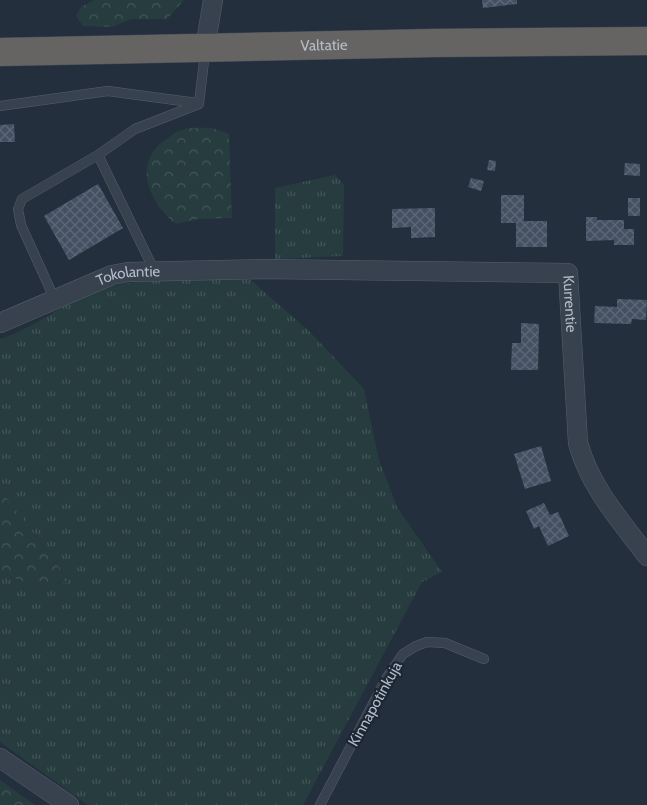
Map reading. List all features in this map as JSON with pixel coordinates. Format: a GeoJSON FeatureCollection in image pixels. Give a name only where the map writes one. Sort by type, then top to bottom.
{"type":"FeatureCollection","features":[{"type":"Feature","properties":{"kind":"highway","name":"Valtatie"},"geometry":{"type":"LineString","coordinates":[[0,52],[433,43],[647,41]]}},
{"type":"Feature","properties":{"kind":"street"},"geometry":{"type":"LineString","coordinates":[[205,48],[213,0]]}},
{"type":"Feature","properties":{"kind":"street","name":"Tokolantie"},"geometry":{"type":"LineString","coordinates":[[0,323],[112,276],[154,270],[264,269]]}},
{"type":"Feature","properties":{"kind":"street","name":"Kurrentie"},"geometry":{"type":"LineString","coordinates":[[264,269],[568,273],[578,443],[585,467],[596,488],[647,556]]}},
{"type":"Feature","properties":{"kind":"street"},"geometry":{"type":"LineString","coordinates":[[0,758],[69,805]]}},
{"type":"Feature","properties":{"kind":"lane"},"geometry":{"type":"LineString","coordinates":[[200,104],[205,48]]}},
{"type":"Feature","properties":{"kind":"lane"},"geometry":{"type":"LineString","coordinates":[[0,106],[108,91],[200,104]]}},
{"type":"Feature","properties":{"kind":"lane"},"geometry":{"type":"LineString","coordinates":[[55,300],[21,225],[18,209],[22,199],[98,155],[135,128],[200,104]]}},
{"type":"Feature","properties":{"kind":"lane"},"geometry":{"type":"LineString","coordinates":[[98,155],[154,270]]}},
{"type":"Feature","properties":{"kind":"lane","name":"Kinnapotinkuja"},"geometry":{"type":"LineString","coordinates":[[320,805],[387,677],[403,654],[426,642],[445,643],[484,658]]}},
{"type":"Feature","properties":{"kind":"green space"},"geometry":{"type":"Polygon","coordinates":[[[94,0],[184,0],[167,19],[131,19],[112,27],[83,26],[76,16],[81,7],[94,0]]]}},
{"type":"Feature","properties":{"kind":"green space"},"geometry":{"type":"Polygon","coordinates":[[[192,128],[212,128],[229,134],[232,218],[198,219],[176,224],[166,215],[151,193],[147,170],[150,158],[157,147],[177,131],[192,128]]]}},
{"type":"Feature","properties":{"kind":"green space"},"geometry":{"type":"Polygon","coordinates":[[[335,175],[344,185],[343,256],[275,259],[275,188],[335,175]]]}},
{"type":"Feature","properties":{"kind":"green space"},"geometry":{"type":"Polygon","coordinates":[[[213,278],[251,280],[309,331],[364,389],[379,460],[397,507],[442,572],[422,582],[303,805],[88,805],[0,742],[0,572],[30,585],[67,583],[59,567],[0,489],[0,339],[23,330],[77,299],[103,289],[134,282],[213,278]]]}},
{"type":"Feature","properties":{"kind":"green space"},"geometry":{"type":"Polygon","coordinates":[[[0,489],[59,567],[68,583],[30,585],[0,572],[0,489]]]}},
{"type":"Feature","properties":{"kind":"green space"},"geometry":{"type":"Polygon","coordinates":[[[0,780],[35,805],[0,805],[0,780]]]}},
{"type":"Feature","properties":{"kind":"building"},"geometry":{"type":"Polygon","coordinates":[[[482,0],[517,0],[517,4],[483,8],[482,0]]]}},
{"type":"Feature","properties":{"kind":"building"},"geometry":{"type":"Polygon","coordinates":[[[14,124],[15,142],[0,142],[0,125],[14,124]]]}},
{"type":"Feature","properties":{"kind":"building"},"geometry":{"type":"Polygon","coordinates":[[[489,160],[496,161],[495,171],[487,170],[489,160]]]}},
{"type":"Feature","properties":{"kind":"building"},"geometry":{"type":"Polygon","coordinates":[[[625,163],[640,164],[640,176],[624,175],[625,163]]]}},
{"type":"Feature","properties":{"kind":"building"},"geometry":{"type":"Polygon","coordinates":[[[471,178],[484,181],[481,191],[468,187],[471,178]]]}},
{"type":"Feature","properties":{"kind":"building"},"geometry":{"type":"Polygon","coordinates":[[[98,184],[123,228],[69,260],[44,216],[98,184]]]}},
{"type":"Feature","properties":{"kind":"building"},"geometry":{"type":"Polygon","coordinates":[[[501,195],[524,195],[524,221],[547,221],[547,247],[516,247],[516,223],[501,223],[501,195]]]}},
{"type":"Feature","properties":{"kind":"building"},"geometry":{"type":"Polygon","coordinates":[[[628,198],[640,198],[640,216],[628,216],[628,198]]]}},
{"type":"Feature","properties":{"kind":"building"},"geometry":{"type":"Polygon","coordinates":[[[435,208],[435,237],[411,238],[411,227],[392,228],[392,209],[435,208]]]}},
{"type":"Feature","properties":{"kind":"building"},"geometry":{"type":"Polygon","coordinates":[[[586,217],[597,217],[597,220],[624,220],[624,229],[634,229],[634,245],[614,245],[614,240],[586,241],[586,217]]]}},
{"type":"Feature","properties":{"kind":"building"},"geometry":{"type":"Polygon","coordinates":[[[617,299],[647,300],[646,320],[632,319],[631,324],[594,323],[595,306],[617,307],[617,299]]]}},
{"type":"Feature","properties":{"kind":"building"},"geometry":{"type":"Polygon","coordinates":[[[521,323],[539,324],[538,370],[511,370],[512,343],[521,343],[521,323]]]}},
{"type":"Feature","properties":{"kind":"building"},"geometry":{"type":"Polygon","coordinates":[[[541,446],[551,481],[525,489],[514,454],[541,446]]]}},
{"type":"Feature","properties":{"kind":"building"},"geometry":{"type":"Polygon","coordinates":[[[544,503],[550,515],[558,512],[569,536],[548,546],[539,526],[534,529],[526,511],[544,503]]]}}]}
